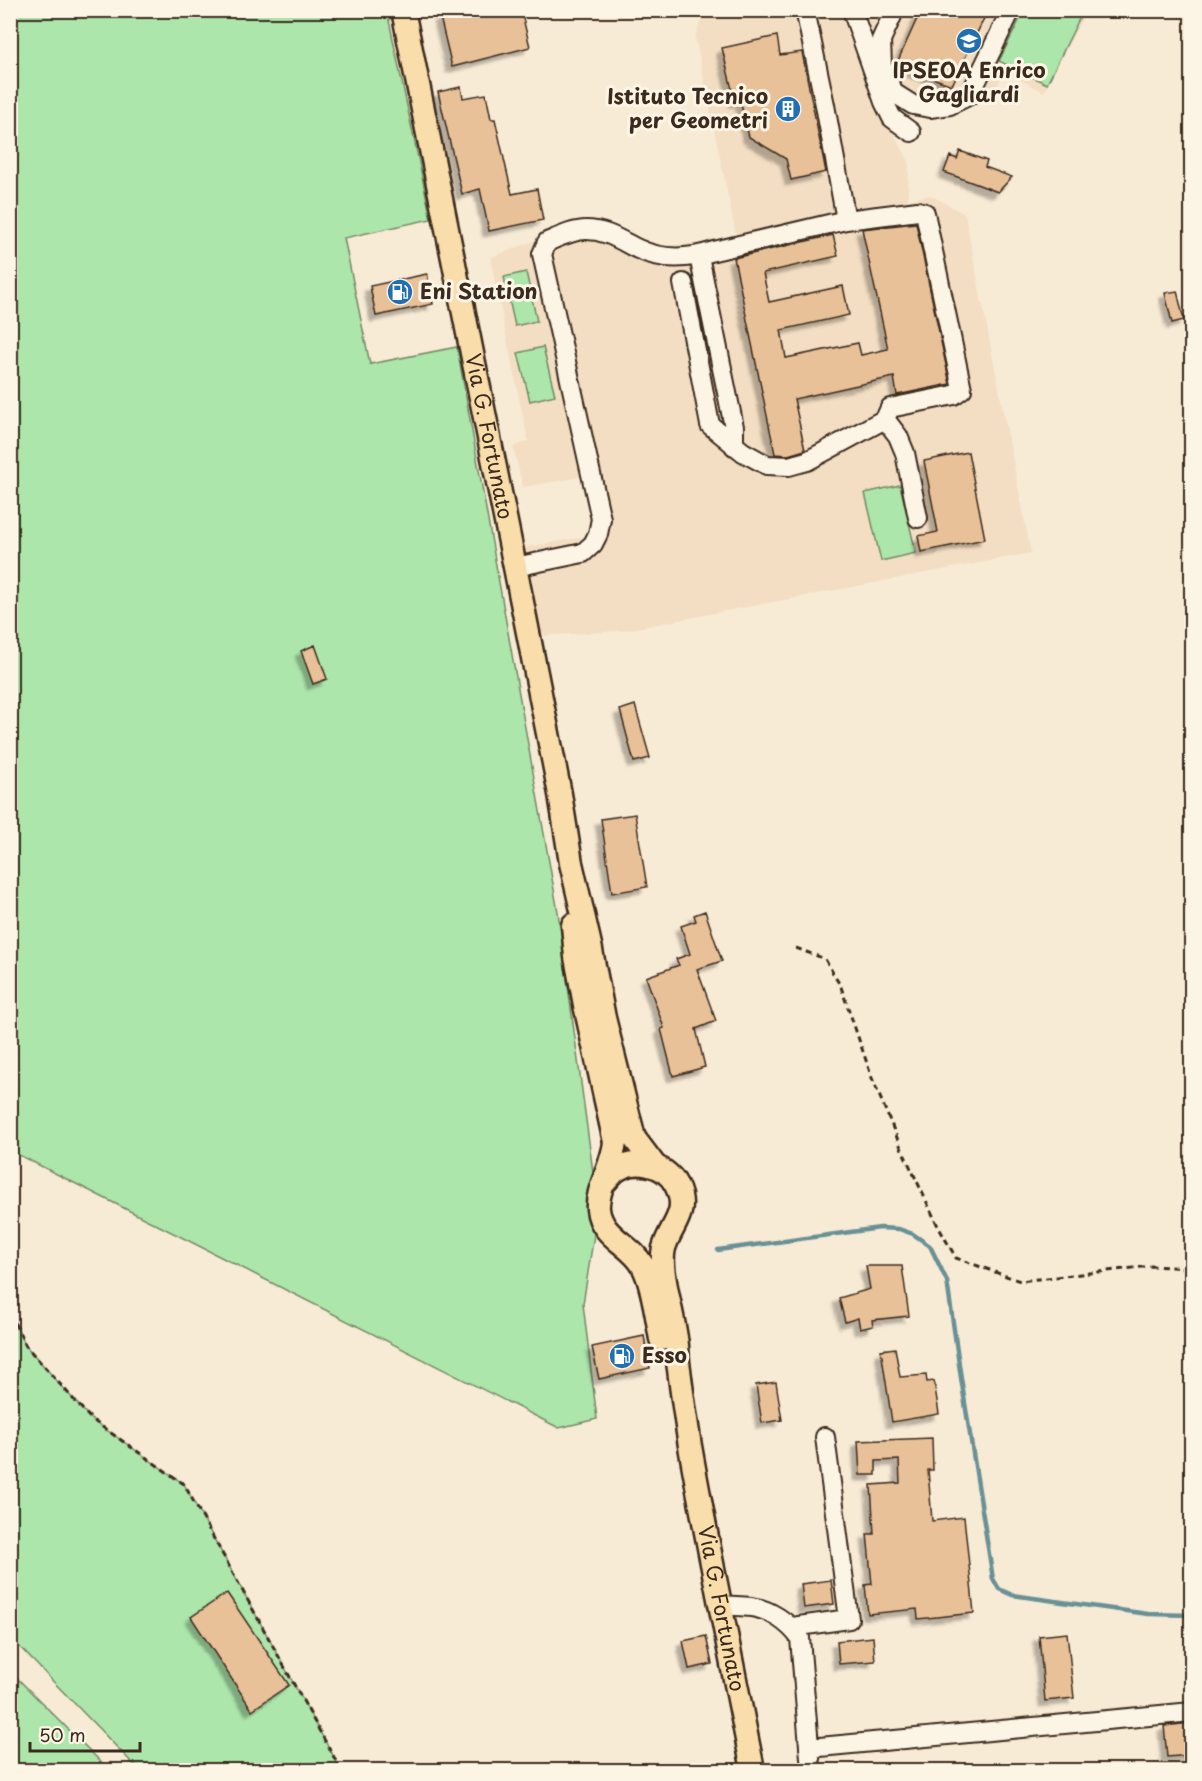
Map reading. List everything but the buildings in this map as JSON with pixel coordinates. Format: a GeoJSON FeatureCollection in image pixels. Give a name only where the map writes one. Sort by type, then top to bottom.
{"type":"FeatureCollection","features":[{"type":"Feature","properties":{"kind":"main road","name":"Via G. Fortunato"},"geometry":{"type":"LineString","coordinates":[[403,10],[515,567],[571,863]]}},
{"type":"Feature","properties":{"kind":"main road"},"geometry":{"type":"LineString","coordinates":[[571,863],[604,1018],[634,1138],[655,1166]]}},
{"type":"Feature","properties":{"kind":"main road"},"geometry":{"type":"LineString","coordinates":[[571,863],[576,957],[615,1142],[614,1155],[599,1195],[598,1209],[602,1223],[610,1234],[634,1254],[644,1268],[669,1373],[690,1446]]}},
{"type":"Feature","properties":{"kind":"main road"},"geometry":{"type":"LineString","coordinates":[[605,1182],[614,1172],[627,1165],[641,1163],[655,1166],[666,1173],[675,1183],[680,1195],[681,1209],[678,1222],[670,1233],[663,1250],[664,1275],[676,1340],[690,1446]]}},
{"type":"Feature","properties":{"kind":"main road"},"geometry":{"type":"LineString","coordinates":[[621,1243],[647,1246],[660,1241],[670,1233]]}},
{"type":"Feature","properties":{"kind":"main road","name":"Via G. Fortunato"},"geometry":{"type":"LineString","coordinates":[[690,1446],[753,1770]]}},
{"type":"Feature","properties":{"kind":"street"},"geometry":{"type":"LineString","coordinates":[[805,10],[846,220]]}},
{"type":"Feature","properties":{"kind":"street"},"geometry":{"type":"LineString","coordinates":[[852,10],[884,102],[892,118],[911,132]]}},
{"type":"Feature","properties":{"kind":"street"},"geometry":{"type":"LineString","coordinates":[[892,12],[881,40],[882,66],[894,93],[913,105],[930,108],[950,105],[970,95],[1011,10]]}},
{"type":"Feature","properties":{"kind":"street"},"geometry":{"type":"LineString","coordinates":[[515,567],[583,553],[593,544],[601,519],[542,254],[547,242],[563,235],[585,230],[605,233],[638,250],[676,258],[699,256],[846,220],[918,211],[925,213],[962,389],[954,395],[890,408],[885,419],[807,461],[789,466],[768,465],[734,446],[710,425],[683,283]]}},
{"type":"Feature","properties":{"kind":"street"},"geometry":{"type":"LineString","coordinates":[[699,256],[734,427],[734,446]]}},
{"type":"Feature","properties":{"kind":"street"},"geometry":{"type":"LineString","coordinates":[[885,419],[898,436],[904,453],[918,518]]}},
{"type":"Feature","properties":{"kind":"street"},"geometry":{"type":"LineString","coordinates":[[792,1627],[849,1619],[825,1437]]}},
{"type":"Feature","properties":{"kind":"street"},"geometry":{"type":"LineString","coordinates":[[721,1605],[754,1607],[775,1616],[792,1627],[800,1638],[811,1770]]}},
{"type":"Feature","properties":{"kind":"street"},"geometry":{"type":"LineString","coordinates":[[809,1749],[1191,1712]]}},
{"type":"Feature","properties":{"kind":"path"},"geometry":{"type":"LineString","coordinates":[[796,948],[825,959],[841,987],[872,1078],[900,1146],[956,1258],[1020,1281],[1151,1266],[1191,1268]]}},
{"type":"Feature","properties":{"kind":"path"},"geometry":{"type":"LineString","coordinates":[[10,1314],[26,1346],[91,1419],[184,1484],[341,1770]]}},
{"type":"Feature","properties":{"kind":"shaded area"},"geometry":{"type":"Polygon","coordinates":[[[744,11],[845,11],[882,114],[909,161],[908,200],[930,195],[965,214],[1031,553],[621,631],[541,636],[525,547],[584,537],[589,522],[582,477],[523,487],[513,447],[528,441],[490,258],[590,219],[661,246],[737,240],[695,37],[702,18],[744,11]]]}},
{"type":"Feature","properties":{"kind":"shaded area","name":"IPSEOA Enrico Gagliardi"},"geometry":{"type":"Polygon","coordinates":[[[857,11],[1086,11],[1044,92],[1004,72],[995,92],[946,117],[912,117],[890,105],[857,11]]]}},
{"type":"Feature","properties":{"kind":"green space"},"geometry":{"type":"Polygon","coordinates":[[[10,11],[387,11],[431,219],[344,238],[370,364],[457,347],[558,912],[598,1209],[583,1304],[597,1419],[559,1428],[11,1151],[10,11]]]}},
{"type":"Feature","properties":{"kind":"green space"},"geometry":{"type":"Polygon","coordinates":[[[1024,11],[1083,11],[1047,84],[999,61],[1024,11]]]}},
{"type":"Feature","properties":{"kind":"green space"},"geometry":{"type":"Polygon","coordinates":[[[526,272],[537,321],[515,326],[504,277],[526,272]]]}},
{"type":"Feature","properties":{"kind":"green space"},"geometry":{"type":"Polygon","coordinates":[[[543,347],[555,395],[530,401],[518,353],[543,347]]]}},
{"type":"Feature","properties":{"kind":"green space"},"geometry":{"type":"Polygon","coordinates":[[[900,485],[916,553],[881,561],[865,493],[900,485]]]}},
{"type":"Feature","properties":{"kind":"green space"},"geometry":{"type":"Polygon","coordinates":[[[11,1314],[26,1346],[91,1419],[184,1484],[341,1770],[139,1770],[11,1638],[11,1314]]]}},
{"type":"Feature","properties":{"kind":"green space"},"geometry":{"type":"Polygon","coordinates":[[[10,1671],[109,1770],[11,1770],[10,1671]]]}},
{"type":"Feature","properties":{"kind":"waterway"},"geometry":{"type":"LineString","coordinates":[[718,1250],[880,1228],[899,1229],[913,1234],[930,1246],[947,1281],[993,1579],[999,1589],[1012,1595],[1148,1614],[1192,1615]]}},
{"type":"Feature","properties":{"kind":"place","name":"IPSEOA Enrico Gagliardi"},"geometry":{"type":"Point","coordinates":[969,41]}},
{"type":"Feature","properties":{"kind":"place","name":"Istituto Tecnico per Geometri"},"geometry":{"type":"Point","coordinates":[788,109]}},
{"type":"Feature","properties":{"kind":"place","name":"Eni Station"},"geometry":{"type":"Point","coordinates":[400,292]}},
{"type":"Feature","properties":{"kind":"place","name":"Esso"},"geometry":{"type":"Point","coordinates":[622,1356]}}]}
